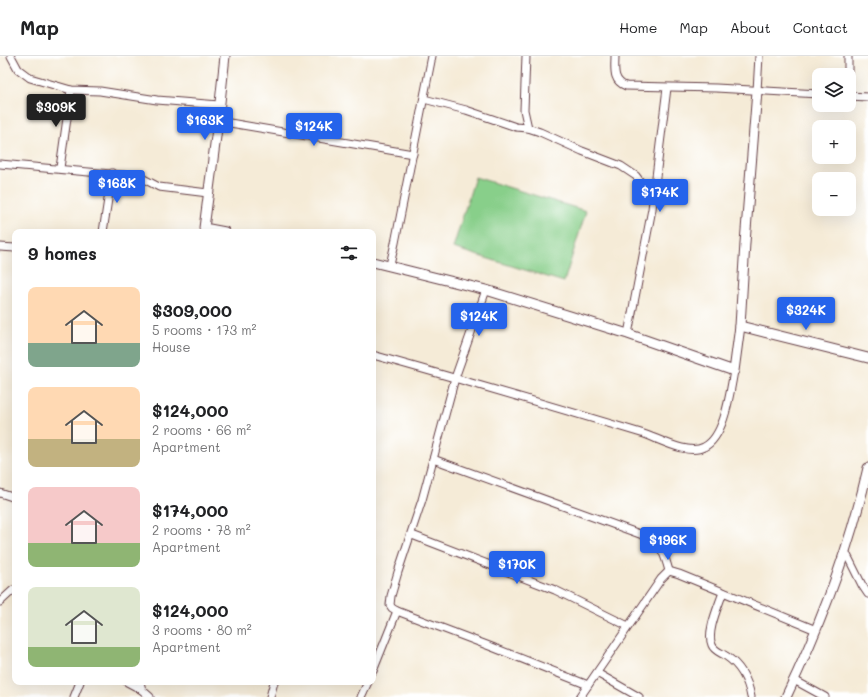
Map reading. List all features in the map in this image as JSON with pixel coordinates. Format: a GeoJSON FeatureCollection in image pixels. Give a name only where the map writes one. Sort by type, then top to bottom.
{"type":"FeatureCollection","features":[{"type":"Feature","properties":{"kind":"street"},"geometry":{"type":"LineString","coordinates":[[11,56],[18,69],[30,78],[71,90],[219,106]]}},
{"type":"Feature","properties":{"kind":"street"},"geometry":{"type":"LineString","coordinates":[[203,229],[218,121],[225,56]]}},
{"type":"Feature","properties":{"kind":"street"},"geometry":{"type":"LineString","coordinates":[[390,265],[432,56]]}},
{"type":"Feature","properties":{"kind":"street"},"geometry":{"type":"LineString","coordinates":[[526,56],[524,110],[528,128]]}},
{"type":"Feature","properties":{"kind":"street"},"geometry":{"type":"LineString","coordinates":[[615,56],[615,76],[622,85],[667,88],[716,88],[812,94]]}},
{"type":"Feature","properties":{"kind":"street"},"geometry":{"type":"LineString","coordinates":[[376,356],[648,435],[685,449],[693,450],[705,447],[714,439],[718,432],[728,404],[734,371],[740,326],[745,243],[758,91],[759,56]]}},
{"type":"Feature","properties":{"kind":"street"},"geometry":{"type":"LineString","coordinates":[[848,56],[848,68]]}},
{"type":"Feature","properties":{"kind":"street"},"geometry":{"type":"LineString","coordinates":[[628,334],[652,199],[667,88]]}},
{"type":"Feature","properties":{"kind":"street"},"geometry":{"type":"LineString","coordinates":[[60,168],[71,90]]}},
{"type":"Feature","properties":{"kind":"street"},"geometry":{"type":"LineString","coordinates":[[856,96],[868,97]]}},
{"type":"Feature","properties":{"kind":"street"},"geometry":{"type":"LineString","coordinates":[[424,99],[466,110],[516,127],[528,128],[540,132],[582,152],[629,171],[640,181],[652,199]]}},
{"type":"Feature","properties":{"kind":"street"},"geometry":{"type":"LineString","coordinates":[[218,121],[413,154]]}},
{"type":"Feature","properties":{"kind":"street"},"geometry":{"type":"LineString","coordinates":[[0,164],[60,168],[140,177],[159,187],[208,193]]}},
{"type":"Feature","properties":{"kind":"street"},"geometry":{"type":"LineString","coordinates":[[103,229],[112,174]]}},
{"type":"Feature","properties":{"kind":"street"},"geometry":{"type":"LineString","coordinates":[[0,247],[12,248]]}},
{"type":"Feature","properties":{"kind":"street"},"geometry":{"type":"LineString","coordinates":[[376,263],[486,290],[628,334],[734,371]]}},
{"type":"Feature","properties":{"kind":"street"},"geometry":{"type":"LineString","coordinates":[[486,290],[455,378],[412,535],[398,572],[390,605],[397,611],[588,685]]}},
{"type":"Feature","properties":{"kind":"street"},"geometry":{"type":"LineString","coordinates":[[740,326],[868,358]]}},
{"type":"Feature","properties":{"kind":"street"},"geometry":{"type":"LineString","coordinates":[[433,459],[648,537],[657,544],[663,552],[669,571]]}},
{"type":"Feature","properties":{"kind":"street"},"geometry":{"type":"LineString","coordinates":[[786,697],[816,630],[845,551],[868,470]]}},
{"type":"Feature","properties":{"kind":"street"},"geometry":{"type":"LineString","coordinates":[[0,493],[12,497]]}},
{"type":"Feature","properties":{"kind":"street"},"geometry":{"type":"LineString","coordinates":[[412,535],[555,590],[628,626]]}},
{"type":"Feature","properties":{"kind":"street"},"geometry":{"type":"LineString","coordinates":[[845,551],[868,594]]}},
{"type":"Feature","properties":{"kind":"street"},"geometry":{"type":"LineString","coordinates":[[580,697],[661,579],[669,571],[674,571],[816,630]]}},
{"type":"Feature","properties":{"kind":"street"},"geometry":{"type":"LineString","coordinates":[[723,592],[711,633],[712,645],[716,650],[735,663],[742,671],[751,697]]}},
{"type":"Feature","properties":{"kind":"street"},"geometry":{"type":"LineString","coordinates":[[0,602],[12,593]]}},
{"type":"Feature","properties":{"kind":"street"},"geometry":{"type":"LineString","coordinates":[[376,663],[397,611]]}},
{"type":"Feature","properties":{"kind":"street"},"geometry":{"type":"LineString","coordinates":[[597,673],[639,697]]}},
{"type":"Feature","properties":{"kind":"street"},"geometry":{"type":"LineString","coordinates":[[794,680],[824,697]]}},
{"type":"Feature","properties":{"kind":"street"},"geometry":{"type":"LineString","coordinates":[[74,697],[79,685]]}},
{"type":"Feature","properties":{"kind":"street"},"geometry":{"type":"LineString","coordinates":[[133,685],[142,690],[150,697]]}},
{"type":"Feature","properties":{"kind":"street"},"geometry":{"type":"LineString","coordinates":[[141,685],[142,690]]}},
{"type":"Feature","properties":{"kind":"street"},"geometry":{"type":"LineString","coordinates":[[270,697],[273,685]]}},
{"type":"Feature","properties":{"kind":"street"},"geometry":{"type":"LineString","coordinates":[[361,697],[367,685]]}},
{"type":"Feature","properties":{"kind":"green space"},"geometry":{"type":"Polygon","coordinates":[[[475,177],[586,211],[564,282],[453,248],[475,177]]]}}]}
